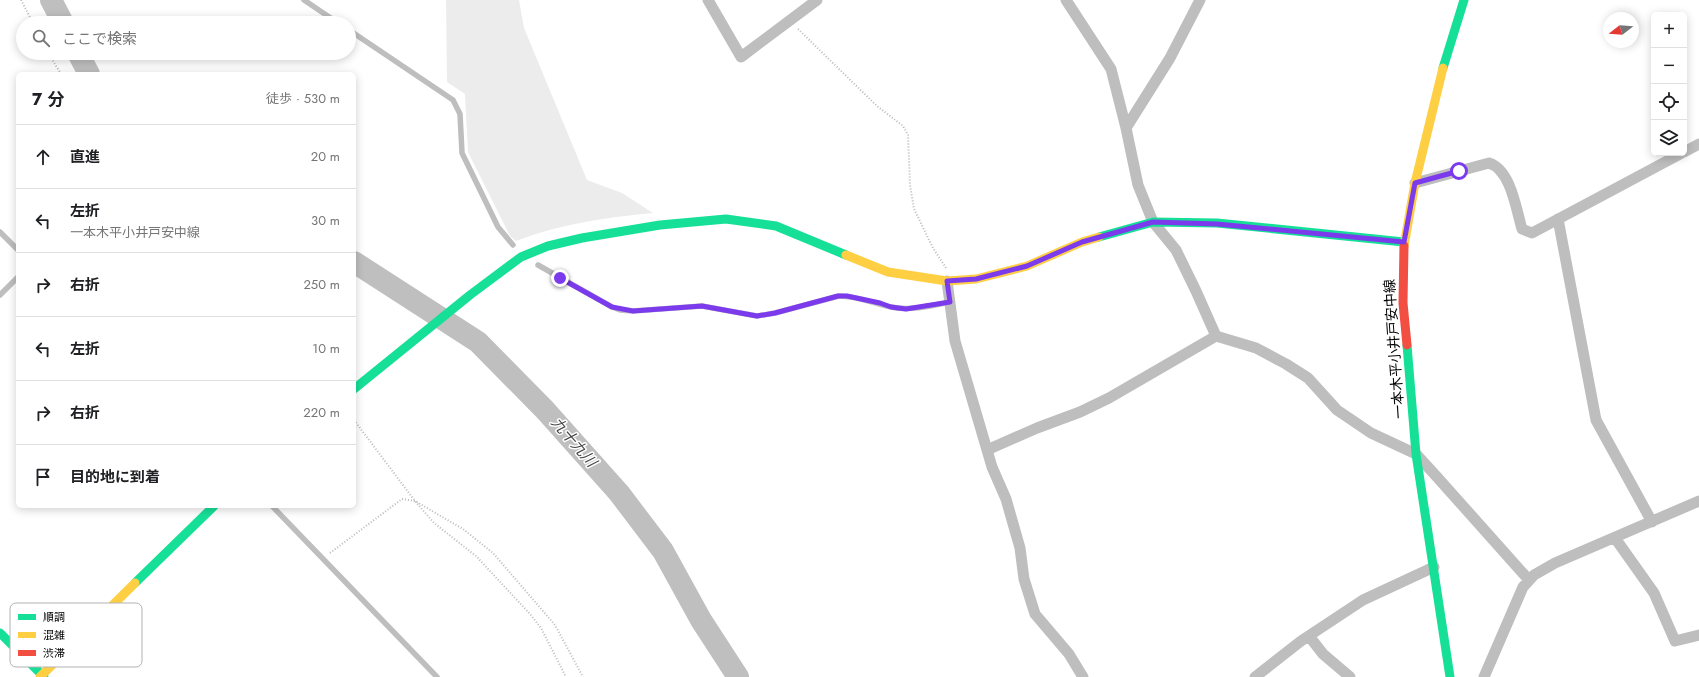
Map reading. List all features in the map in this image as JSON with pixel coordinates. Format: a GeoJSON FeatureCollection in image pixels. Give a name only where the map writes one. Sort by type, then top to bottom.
{"type":"FeatureCollection","features":[{"type":"Feature","properties":{"kind":"street"},"geometry":{"type":"LineString","coordinates":[[708,0],[741,57],[790,22],[817,0]]}},
{"type":"Feature","properties":{"kind":"street"},"geometry":{"type":"LineString","coordinates":[[1066,0],[1111,69],[1126,128],[1138,185],[1153,222],[1176,250],[1216,336]]}},
{"type":"Feature","properties":{"kind":"street"},"geometry":{"type":"LineString","coordinates":[[1126,128],[1170,58],[1200,0]]}},
{"type":"Feature","properties":{"kind":"street","name":"一本木平小井戸安中線"},"geometry":{"type":"LineString","coordinates":[[1450,677],[1416,454],[1403,303],[1404,242],[1415,183],[1438,85],[1464,0]]}},
{"type":"Feature","properties":{"kind":"street"},"geometry":{"type":"LineString","coordinates":[[1687,150],[1699,144]]}},
{"type":"Feature","properties":{"kind":"street"},"geometry":{"type":"LineString","coordinates":[[1415,183],[1489,163],[1497,166],[1507,178],[1522,229],[1532,233],[1676,156]]}},
{"type":"Feature","properties":{"kind":"street"},"geometry":{"type":"LineString","coordinates":[[356,387],[470,295],[517,260],[532,251],[582,238],[660,225],[726,219],[776,226],[888,272],[947,281],[976,279],[1027,266],[1082,242],[1153,222],[1217,224],[1404,242]]}},
{"type":"Feature","properties":{"kind":"street"},"geometry":{"type":"LineString","coordinates":[[1558,219],[1596,420],[1652,522]]}},
{"type":"Feature","properties":{"kind":"street"},"geometry":{"type":"LineString","coordinates":[[947,281],[955,341],[987,450],[1006,499],[1020,548],[1024,580],[1035,614],[1069,654],[1083,677]]}},
{"type":"Feature","properties":{"kind":"street"},"geometry":{"type":"LineString","coordinates":[[987,450],[1037,428],[1080,412],[1109,398],[1216,336],[1256,348],[1286,364],[1308,378],[1337,410],[1371,433],[1416,454],[1529,580]]}},
{"type":"Feature","properties":{"kind":"street"},"geometry":{"type":"LineString","coordinates":[[1484,677],[1523,587],[1534,575],[1555,563],[1699,501]]}},
{"type":"Feature","properties":{"kind":"street"},"geometry":{"type":"LineString","coordinates":[[116,603],[212,508]]}},
{"type":"Feature","properties":{"kind":"street"},"geometry":{"type":"LineString","coordinates":[[1615,538],[1654,593],[1675,641],[1699,635]]}},
{"type":"Feature","properties":{"kind":"street"},"geometry":{"type":"LineString","coordinates":[[1255,677],[1308,636],[1363,600],[1434,567]]}},
{"type":"Feature","properties":{"kind":"street"},"geometry":{"type":"LineString","coordinates":[[0,633],[10,643]]}},
{"type":"Feature","properties":{"kind":"street"},"geometry":{"type":"LineString","coordinates":[[1308,636],[1323,654],[1350,677]]}},
{"type":"Feature","properties":{"kind":"street"},"geometry":{"type":"LineString","coordinates":[[33,667],[42,676],[51,667]]}},
{"type":"Feature","properties":{"kind":"lane"},"geometry":{"type":"LineString","coordinates":[[304,0],[328,16]]}},
{"type":"Feature","properties":{"kind":"lane"},"geometry":{"type":"LineString","coordinates":[[356,35],[453,100],[460,114],[462,153],[498,227],[513,245]]}},
{"type":"Feature","properties":{"kind":"lane"},"geometry":{"type":"LineString","coordinates":[[0,232],[16,248]]}},
{"type":"Feature","properties":{"kind":"lane"},"geometry":{"type":"LineString","coordinates":[[538,265],[612,307],[633,311],[702,306],[757,316],[775,313],[838,296],[847,296],[880,303],[891,307],[906,309],[950,302]]}},
{"type":"Feature","properties":{"kind":"lane"},"geometry":{"type":"LineString","coordinates":[[0,295],[16,279]]}},
{"type":"Feature","properties":{"kind":"lane"},"geometry":{"type":"LineString","coordinates":[[274,508],[437,677]]}},
{"type":"Feature","properties":{"kind":"path"},"geometry":{"type":"LineString","coordinates":[[21,0],[29,16]]}},
{"type":"Feature","properties":{"kind":"path"},"geometry":{"type":"LineString","coordinates":[[790,22],[877,106],[903,126],[908,135],[910,185],[914,209],[933,248],[946,266],[947,281]]}},
{"type":"Feature","properties":{"kind":"path"},"geometry":{"type":"LineString","coordinates":[[52,60],[60,72]]}},
{"type":"Feature","properties":{"kind":"path"},"geometry":{"type":"LineString","coordinates":[[356,423],[415,501],[434,523],[476,556],[530,614],[541,628],[566,677]]}},
{"type":"Feature","properties":{"kind":"path"},"geometry":{"type":"LineString","coordinates":[[323,558],[402,500],[415,501],[463,529],[493,553],[555,624],[583,677]]}},
{"type":"Feature","properties":{"kind":"shaded area"},"geometry":{"type":"Polygon","coordinates":[[[446,0],[519,0],[524,28],[587,180],[622,193],[653,213],[584,222],[550,230],[516,241],[510,236],[468,152],[465,94],[447,82],[446,0]]]}},
{"type":"Feature","properties":{"kind":"waterway","name":"九十九川"},"geometry":{"type":"LineString","coordinates":[[51,0],[59,16]]}},
{"type":"Feature","properties":{"kind":"waterway","name":"九十九川"},"geometry":{"type":"LineString","coordinates":[[82,60],[88,72]]}},
{"type":"Feature","properties":{"kind":"waterway","name":"九十九川"},"geometry":{"type":"LineString","coordinates":[[356,263],[478,342],[545,410],[619,493],[663,551],[701,620],[738,677]]}},
{"type":"Feature","properties":{"kind":"traffic: fast"},"geometry":{"type":"LineString","coordinates":[[1443,68],[1464,0]]}},
{"type":"Feature","properties":{"kind":"traffic: fast"},"geometry":{"type":"LineString","coordinates":[[356,387],[470,295],[521,257],[548,246],[582,238],[660,225],[726,219],[776,226],[846,255]]}},
{"type":"Feature","properties":{"kind":"traffic: fast"},"geometry":{"type":"LineString","coordinates":[[1099,237],[1153,222],[1217,223],[1404,242]]}},
{"type":"Feature","properties":{"kind":"traffic: fast"},"geometry":{"type":"LineString","coordinates":[[1407,345],[1416,454],[1450,677]]}},
{"type":"Feature","properties":{"kind":"traffic: fast"},"geometry":{"type":"LineString","coordinates":[[135,583],[212,508]]}},
{"type":"Feature","properties":{"kind":"traffic: fast"},"geometry":{"type":"LineString","coordinates":[[0,633],[10,643]]}},
{"type":"Feature","properties":{"kind":"traffic: fast"},"geometry":{"type":"LineString","coordinates":[[34,667],[44,677]]}},
{"type":"Feature","properties":{"kind":"traffic: slow"},"geometry":{"type":"LineString","coordinates":[[1404,246],[1415,183],[1443,68]]}},
{"type":"Feature","properties":{"kind":"traffic: slow"},"geometry":{"type":"LineString","coordinates":[[846,255],[888,272],[947,281],[976,279],[1027,266],[1082,242],[1099,237]]}},
{"type":"Feature","properties":{"kind":"traffic: slow"},"geometry":{"type":"LineString","coordinates":[[115,603],[135,583]]}},
{"type":"Feature","properties":{"kind":"traffic: slow"},"geometry":{"type":"LineString","coordinates":[[40,677],[50,667]]}},
{"type":"Feature","properties":{"kind":"traffic: jam"},"geometry":{"type":"LineString","coordinates":[[1404,246],[1403,303],[1407,345]]}},
{"type":"Feature","properties":{"kind":"route"},"geometry":{"type":"LineString","coordinates":[[560,278],[620,310],[633,311],[702,306],[757,316],[767,315],[838,296],[847,296],[880,303],[891,307],[906,309],[950,302],[947,281],[976,279],[1027,266],[1082,242],[1153,222],[1217,224],[1349,235],[1404,242],[1415,183],[1459,171]]}}]}
